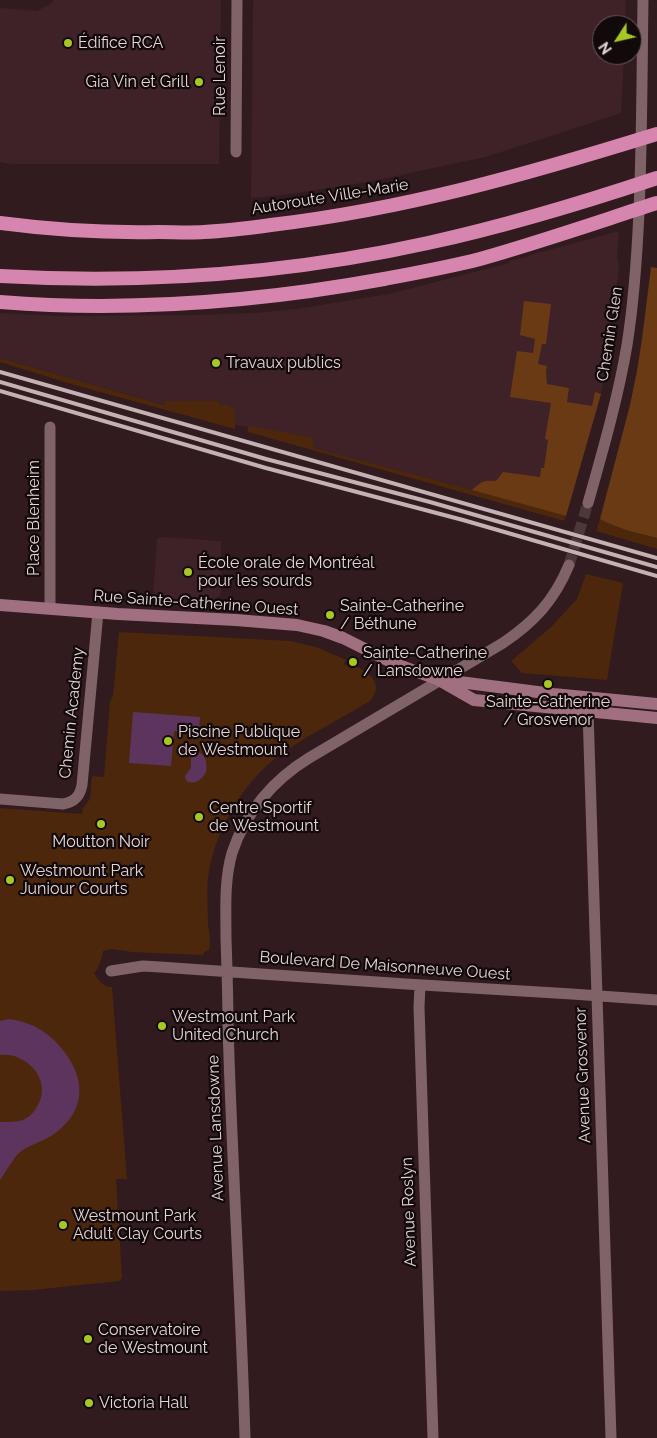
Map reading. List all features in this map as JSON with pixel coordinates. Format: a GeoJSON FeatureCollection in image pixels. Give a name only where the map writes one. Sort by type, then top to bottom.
{"type":"FeatureCollection","features":[{"type":"Feature","properties":{"kind":"highway","name":"Autoroute Ville-Marie"},"geometry":{"type":"LineString","coordinates":[[0,223],[90,231],[183,232],[236,229],[304,221],[360,213],[456,192],[564,163],[657,134]]}},
{"type":"Feature","properties":{"kind":"highway"},"geometry":{"type":"LineString","coordinates":[[0,276],[62,279],[155,278],[315,263],[427,243],[515,222],[657,178]]}},
{"type":"Feature","properties":{"kind":"highway"},"geometry":{"type":"LineString","coordinates":[[0,302],[87,306],[148,305],[251,299],[312,291],[411,274],[478,259],[657,203]]}},
{"type":"Feature","properties":{"kind":"main road","name":"Rue Sainte-Catherine Ouest"},"geometry":{"type":"LineString","coordinates":[[0,605],[286,623],[305,626],[333,634],[391,662],[439,680],[469,698],[478,701],[657,718]]}},
{"type":"Feature","properties":{"kind":"main road","name":"Rue Sainte-Catherine Ouest"},"geometry":{"type":"LineString","coordinates":[[439,680],[657,704]]}},
{"type":"Feature","properties":{"kind":"street","name":"Rue Lenoir"},"geometry":{"type":"LineString","coordinates":[[236,152],[237,0]]}},
{"type":"Feature","properties":{"kind":"street","name":"Chemin Glen"},"geometry":{"type":"LineString","coordinates":[[588,503],[617,395],[627,345],[636,267],[643,0]]}},
{"type":"Feature","properties":{"kind":"street","name":"Place Blenheim"},"geometry":{"type":"LineString","coordinates":[[50,427],[50,608]]}},
{"type":"Feature","properties":{"kind":"street"},"geometry":{"type":"LineString","coordinates":[[439,680],[503,643],[527,626],[545,608],[569,565]]}},
{"type":"Feature","properties":{"kind":"street","name":"Chemin Academy"},"geometry":{"type":"LineString","coordinates":[[0,799],[63,804],[72,802],[79,796],[82,785],[98,612]]}},
{"type":"Feature","properties":{"kind":"street","name":"Avenue Lansdowne"},"geometry":{"type":"LineString","coordinates":[[245,1438],[227,972],[226,903],[228,872],[232,853],[240,834],[260,801],[284,775],[299,764],[439,680]]}},
{"type":"Feature","properties":{"kind":"street","name":"Avenue Grosvenor"},"geometry":{"type":"LineString","coordinates":[[588,711],[611,1438]]}},
{"type":"Feature","properties":{"kind":"street","name":"Boulevard De Maisonneuve Ouest"},"geometry":{"type":"LineString","coordinates":[[112,971],[150,966],[657,1000]]}},
{"type":"Feature","properties":{"kind":"street","name":"Avenue Roslyn"},"geometry":{"type":"LineString","coordinates":[[420,985],[419,1007],[433,1438]]}},
{"type":"Feature","properties":{"kind":"shaded area"},"geometry":{"type":"Polygon","coordinates":[[[53,0],[221,0],[219,164],[12,164],[0,162],[0,8],[37,11],[52,3],[53,0]]]}},
{"type":"Feature","properties":{"kind":"shaded area"},"geometry":{"type":"Polygon","coordinates":[[[253,0],[626,0],[625,15],[592,15],[592,65],[623,65],[621,113],[485,157],[368,182],[251,198],[253,0]]]}},
{"type":"Feature","properties":{"kind":"shaded area"},"geometry":{"type":"Polygon","coordinates":[[[619,231],[617,257],[619,269],[609,350],[601,394],[571,499],[488,494],[313,448],[312,437],[235,425],[0,358],[0,313],[59,316],[198,315],[296,309],[389,294],[509,263],[509,261],[619,231]]]}},
{"type":"Feature","properties":{"kind":"shaded area"},"geometry":{"type":"Polygon","coordinates":[[[651,267],[657,268],[657,538],[621,528],[600,519],[637,371],[651,267]]]}},
{"type":"Feature","properties":{"kind":"shaded area"},"geometry":{"type":"Polygon","coordinates":[[[524,301],[551,304],[546,344],[542,344],[538,364],[547,366],[547,384],[569,388],[567,402],[592,406],[595,392],[601,394],[566,516],[472,490],[483,482],[496,481],[503,472],[540,477],[541,468],[544,468],[548,440],[545,439],[551,403],[510,397],[517,351],[533,353],[535,339],[520,335],[524,301]]]}},
{"type":"Feature","properties":{"kind":"shaded area"},"geometry":{"type":"Polygon","coordinates":[[[0,358],[164,405],[165,401],[218,401],[220,405],[228,405],[235,410],[235,429],[71,384],[0,362],[0,358]]]}},
{"type":"Feature","properties":{"kind":"shaded area"},"geometry":{"type":"Polygon","coordinates":[[[248,426],[312,437],[314,448],[566,516],[564,521],[248,432],[248,426]]]}},
{"type":"Feature","properties":{"kind":"shaded area"},"geometry":{"type":"Polygon","coordinates":[[[600,519],[621,528],[657,538],[657,549],[596,531],[600,519]]]}},
{"type":"Feature","properties":{"kind":"shaded area","name":"École orale de Montréal pour les sourds"},"geometry":{"type":"Polygon","coordinates":[[[160,537],[221,541],[221,592],[219,596],[207,602],[153,598],[157,539],[160,537]]]}},
{"type":"Feature","properties":{"kind":"shaded area"},"geometry":{"type":"Polygon","coordinates":[[[586,574],[623,583],[607,680],[522,673],[511,661],[551,627],[577,599],[586,574]]]}},
{"type":"Feature","properties":{"kind":"shaded area"},"geometry":{"type":"Polygon","coordinates":[[[119,632],[291,641],[319,648],[346,660],[344,664],[352,669],[354,665],[370,675],[376,689],[370,701],[295,744],[271,762],[246,788],[236,803],[219,836],[209,871],[207,890],[209,950],[204,952],[203,955],[132,952],[111,949],[103,951],[99,966],[94,973],[104,985],[112,987],[127,1179],[116,1179],[122,1278],[119,1281],[33,1290],[0,1291],[0,808],[82,814],[83,808],[90,799],[92,776],[104,777],[110,701],[113,696],[119,632]]]}},
{"type":"Feature","properties":{"kind":"shaded area"},"geometry":{"type":"Polygon","coordinates":[[[133,712],[200,717],[199,733],[174,731],[171,766],[129,763],[133,712]]]}},
{"type":"Feature","properties":{"kind":"shaded area"},"geometry":{"type":"Polygon","coordinates":[[[198,752],[205,758],[206,772],[199,780],[188,782],[185,776],[191,768],[191,757],[194,753],[198,752]]]}},
{"type":"Feature","properties":{"kind":"shaded area"},"geometry":{"type":"Polygon","coordinates":[[[9,1019],[34,1026],[61,1047],[73,1066],[77,1077],[79,1099],[76,1109],[62,1128],[20,1152],[0,1180],[0,1122],[21,1121],[29,1117],[40,1100],[42,1090],[36,1072],[29,1064],[11,1055],[0,1055],[0,1021],[9,1019]]]}},
{"type":"Feature","properties":{"kind":"tunnel"},"geometry":{"type":"LineString","coordinates":[[569,565],[588,503]]}},
{"type":"Feature","properties":{"kind":"railway"},"geometry":{"type":"LineString","coordinates":[[0,372],[657,558]]}},
{"type":"Feature","properties":{"kind":"railway"},"geometry":{"type":"LineString","coordinates":[[0,382],[266,459],[430,502],[657,567]]}},
{"type":"Feature","properties":{"kind":"railway"},"geometry":{"type":"LineString","coordinates":[[0,391],[266,468],[463,520],[657,576]]}},
{"type":"Feature","properties":{"kind":"place","name":"Édifice RCA"},"geometry":{"type":"Point","coordinates":[68,43]}},
{"type":"Feature","properties":{"kind":"place","name":"Gia Vin et Grill"},"geometry":{"type":"Point","coordinates":[199,82]}},
{"type":"Feature","properties":{"kind":"place","name":"Travaux publics"},"geometry":{"type":"Point","coordinates":[216,363]}},
{"type":"Feature","properties":{"kind":"place","name":"École orale de Montréal pour les sourds"},"geometry":{"type":"Point","coordinates":[188,572]}},
{"type":"Feature","properties":{"kind":"place","name":"Sainte-Catherine / Béthune"},"geometry":{"type":"Point","coordinates":[330,615]}},
{"type":"Feature","properties":{"kind":"place","name":"Sainte-Catherine / Lansdowne"},"geometry":{"type":"Point","coordinates":[353,662]}},
{"type":"Feature","properties":{"kind":"place","name":"Sainte-Catherine / Grosvenor"},"geometry":{"type":"Point","coordinates":[548,684]}},
{"type":"Feature","properties":{"kind":"place","name":"Piscine Publique de Westmount"},"geometry":{"type":"Point","coordinates":[168,741]}},
{"type":"Feature","properties":{"kind":"place","name":"Centre Sportif de Westmount"},"geometry":{"type":"Point","coordinates":[199,817]}},
{"type":"Feature","properties":{"kind":"place","name":"Moutton Noir"},"geometry":{"type":"Point","coordinates":[101,824]}},
{"type":"Feature","properties":{"kind":"place","name":"Westmount Park Juniour Courts"},"geometry":{"type":"Point","coordinates":[10,880]}},
{"type":"Feature","properties":{"kind":"place","name":"Westmount Park United Church"},"geometry":{"type":"Point","coordinates":[162,1026]}},
{"type":"Feature","properties":{"kind":"place","name":"Westmount Park Adult Clay Courts"},"geometry":{"type":"Point","coordinates":[63,1225]}},
{"type":"Feature","properties":{"kind":"place","name":"Conservatoire de Westmount"},"geometry":{"type":"Point","coordinates":[88,1339]}},
{"type":"Feature","properties":{"kind":"place","name":"Victoria Hall"},"geometry":{"type":"Point","coordinates":[89,1403]}}]}
